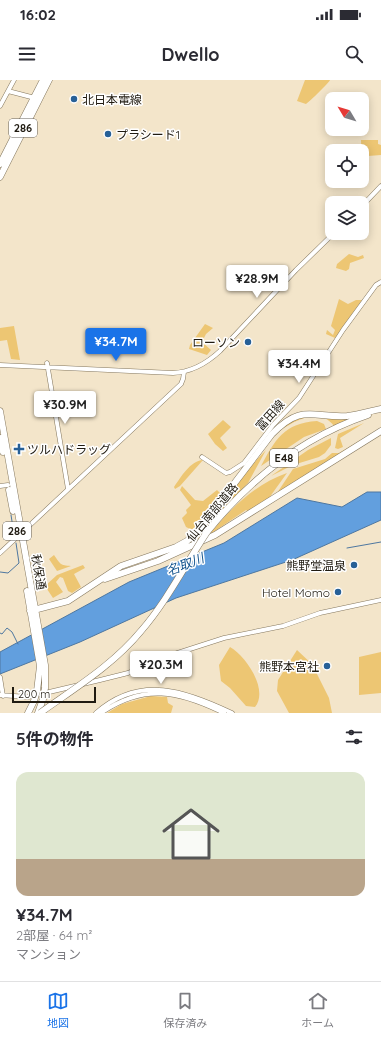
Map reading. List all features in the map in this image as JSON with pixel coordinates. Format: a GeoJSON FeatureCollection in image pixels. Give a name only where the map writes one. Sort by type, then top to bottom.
{"type":"FeatureCollection","features":[{"type":"Feature","properties":{"kind":"highway","name":"286"},"geometry":{"type":"LineString","coordinates":[[0,177],[43,80]]}},
{"type":"Feature","properties":{"kind":"highway","name":"286"},"geometry":{"type":"LineString","coordinates":[[0,164],[35,98],[49,80]]}},
{"type":"Feature","properties":{"kind":"highway","name":"仙台南部道路"},"geometry":{"type":"LineString","coordinates":[[39,713],[95,674],[129,645],[152,618],[207,532],[246,489],[290,454],[330,430],[381,410]]}},
{"type":"Feature","properties":{"kind":"highway"},"geometry":{"type":"LineString","coordinates":[[32,610],[68,601],[121,566],[156,555],[187,541],[198,531],[272,434],[282,424],[305,414],[348,416],[381,410]]}},
{"type":"Feature","properties":{"kind":"highway","name":"秋保通"},"geometry":{"type":"LineString","coordinates":[[0,411],[45,688],[39,713]]}},
{"type":"Feature","properties":{"kind":"highway"},"geometry":{"type":"LineString","coordinates":[[96,582],[158,561],[215,535],[381,431]]}},
{"type":"Feature","properties":{"kind":"highway","name":"秋保通"},"geometry":{"type":"LineString","coordinates":[[0,438],[8,485],[20,535]]}},
{"type":"Feature","properties":{"kind":"highway","name":"秋保通"},"geometry":{"type":"LineString","coordinates":[[28,713],[38,691],[42,665]]}},
{"type":"Feature","properties":{"kind":"street"},"geometry":{"type":"LineString","coordinates":[[0,106],[14,80]]}},
{"type":"Feature","properties":{"kind":"street"},"geometry":{"type":"LineString","coordinates":[[8,91],[35,98]]}},
{"type":"Feature","properties":{"kind":"street"},"geometry":{"type":"LineString","coordinates":[[369,199],[381,186]]}},
{"type":"Feature","properties":{"kind":"street"},"geometry":{"type":"LineString","coordinates":[[0,365],[47,365],[184,372],[203,365],[215,355],[327,240]]}},
{"type":"Feature","properties":{"kind":"street","name":"富田線"},"geometry":{"type":"LineString","coordinates":[[202,457],[226,473],[244,463],[273,425],[299,398],[343,330],[376,285],[381,282]]}},
{"type":"Feature","properties":{"kind":"street"},"geometry":{"type":"LineString","coordinates":[[47,365],[68,489]]}},
{"type":"Feature","properties":{"kind":"street"},"geometry":{"type":"LineString","coordinates":[[0,553],[181,384],[184,372]]}},
{"type":"Feature","properties":{"kind":"street"},"geometry":{"type":"LineString","coordinates":[[0,486],[8,485]]}},
{"type":"Feature","properties":{"kind":"street"},"geometry":{"type":"LineString","coordinates":[[0,677],[2,696],[28,697],[128,673],[162,658],[224,638],[282,626],[320,613],[381,600]]}},
{"type":"Feature","properties":{"kind":"street"},"geometry":{"type":"LineString","coordinates":[[96,713],[111,701],[131,693],[164,689],[193,696],[232,713]]}},
{"type":"Feature","properties":{"kind":"street"},"geometry":{"type":"LineString","coordinates":[[101,713],[128,698],[141,694],[164,693],[188,698],[224,713]]}},
{"type":"Feature","properties":{"kind":"shaded area"},"geometry":{"type":"Polygon","coordinates":[[[305,80],[330,80],[306,104],[297,101],[305,80]]]}},
{"type":"Feature","properties":{"kind":"shaded area"},"geometry":{"type":"Polygon","coordinates":[[[361,140],[378,140],[378,144],[381,145],[381,155],[369,156],[369,144],[361,144],[361,140]]]}},
{"type":"Feature","properties":{"kind":"shaded area"},"geometry":{"type":"Polygon","coordinates":[[[349,254],[358,257],[363,255],[364,258],[350,263],[349,269],[346,271],[336,268],[337,264],[349,254]]]}},
{"type":"Feature","properties":{"kind":"shaded area"},"geometry":{"type":"Polygon","coordinates":[[[339,299],[348,304],[356,300],[362,300],[335,338],[326,334],[327,330],[333,335],[335,330],[331,326],[339,299]]]}},
{"type":"Feature","properties":{"kind":"shaded area"},"geometry":{"type":"Polygon","coordinates":[[[205,324],[213,328],[206,334],[202,342],[211,350],[207,355],[189,349],[190,345],[205,324]]]}},
{"type":"Feature","properties":{"kind":"shaded area"},"geometry":{"type":"Polygon","coordinates":[[[14,326],[20,360],[11,359],[7,340],[0,341],[0,328],[14,326]]]}},
{"type":"Feature","properties":{"kind":"shaded area"},"geometry":{"type":"Polygon","coordinates":[[[317,415],[350,419],[334,426],[328,420],[313,416],[296,421],[275,434],[294,420],[305,416],[317,415]]]}},
{"type":"Feature","properties":{"kind":"shaded area"},"geometry":{"type":"Polygon","coordinates":[[[223,420],[231,427],[220,438],[227,448],[223,451],[215,444],[208,434],[223,420]]]}},
{"type":"Feature","properties":{"kind":"shaded area"},"geometry":{"type":"Polygon","coordinates":[[[317,421],[324,424],[326,429],[304,437],[261,466],[276,441],[288,429],[306,422],[317,421]]]}},
{"type":"Feature","properties":{"kind":"shaded area"},"geometry":{"type":"Polygon","coordinates":[[[364,423],[340,438],[343,447],[338,449],[335,448],[338,434],[364,423]]]}},
{"type":"Feature","properties":{"kind":"shaded area"},"geometry":{"type":"Polygon","coordinates":[[[381,428],[381,430],[277,493],[293,469],[325,459],[332,453],[339,453],[381,428]]]}},
{"type":"Feature","properties":{"kind":"shaded area"},"geometry":{"type":"Polygon","coordinates":[[[331,438],[331,445],[325,453],[319,457],[293,465],[271,476],[308,450],[331,438]]]}},
{"type":"Feature","properties":{"kind":"shaded area"},"geometry":{"type":"Polygon","coordinates":[[[266,450],[248,483],[217,515],[216,512],[252,465],[266,450]]]}},
{"type":"Feature","properties":{"kind":"shaded area"},"geometry":{"type":"Polygon","coordinates":[[[203,460],[180,486],[175,489],[174,487],[186,470],[194,463],[203,460]]]}},
{"type":"Feature","properties":{"kind":"shaded area"},"geometry":{"type":"Polygon","coordinates":[[[287,473],[269,498],[249,512],[246,510],[209,535],[244,498],[264,484],[287,473]]]}},
{"type":"Feature","properties":{"kind":"shaded area"},"geometry":{"type":"Polygon","coordinates":[[[182,486],[195,500],[203,501],[217,490],[221,494],[217,502],[195,529],[186,527],[182,518],[187,513],[186,510],[191,505],[180,490],[182,486]]]}},
{"type":"Feature","properties":{"kind":"shaded area"},"geometry":{"type":"Polygon","coordinates":[[[54,555],[61,564],[71,566],[57,571],[49,559],[54,555]]]}},
{"type":"Feature","properties":{"kind":"shaded area"},"geometry":{"type":"Polygon","coordinates":[[[83,565],[85,568],[74,574],[81,587],[72,593],[68,591],[63,578],[60,577],[56,582],[63,592],[53,598],[45,586],[57,575],[83,565]]]}},
{"type":"Feature","properties":{"kind":"shaded area"},"geometry":{"type":"Polygon","coordinates":[[[230,647],[243,658],[254,674],[259,692],[259,700],[255,707],[246,706],[230,688],[221,681],[219,665],[230,647]]]}},
{"type":"Feature","properties":{"kind":"shaded area"},"geometry":{"type":"Polygon","coordinates":[[[297,650],[314,666],[329,698],[332,713],[289,713],[277,691],[278,680],[297,650]]]}},
{"type":"Feature","properties":{"kind":"shaded area"},"geometry":{"type":"Polygon","coordinates":[[[381,652],[381,693],[359,695],[359,657],[381,652]]]}},
{"type":"Feature","properties":{"kind":"shaded area"},"geometry":{"type":"Polygon","coordinates":[[[151,696],[167,697],[168,703],[173,706],[171,713],[107,713],[122,704],[151,696]]]}},
{"type":"Feature","properties":{"kind":"water","name":"名取川"},"geometry":{"type":"Polygon","coordinates":[[[367,492],[381,492],[381,520],[292,560],[176,598],[80,642],[0,674],[0,652],[129,582],[224,543],[297,498],[342,507],[367,492]]]}},
{"type":"Feature","properties":{"kind":"waterway"},"geometry":{"type":"LineString","coordinates":[[11,515],[14,534]]}},
{"type":"Feature","properties":{"kind":"waterway"},"geometry":{"type":"LineString","coordinates":[[347,548],[381,542]]}},
{"type":"Feature","properties":{"kind":"waterway"},"geometry":{"type":"LineString","coordinates":[[0,572],[8,573],[19,563],[16,543]]}},
{"type":"Feature","properties":{"kind":"waterway"},"geometry":{"type":"LineString","coordinates":[[0,633],[2,634],[7,628],[12,632],[18,644]]}},
{"type":"Feature","properties":{"kind":"place","name":"北日本電線"},"geometry":{"type":"Point","coordinates":[74,99]}},
{"type":"Feature","properties":{"kind":"place","name":"プラシード1"},"geometry":{"type":"Point","coordinates":[108,134]}},
{"type":"Feature","properties":{"kind":"place","name":"ローソン"},"geometry":{"type":"Point","coordinates":[248,342]}},
{"type":"Feature","properties":{"kind":"place","name":"ツルハドラッグ"},"geometry":{"type":"Point","coordinates":[19,449]}},
{"type":"Feature","properties":{"kind":"place","name":"熊野堂温泉"},"geometry":{"type":"Point","coordinates":[354,565]}},
{"type":"Feature","properties":{"kind":"place","name":"Hotel Momo"},"geometry":{"type":"Point","coordinates":[338,592]}},
{"type":"Feature","properties":{"kind":"place","name":"熊野本宮社"},"geometry":{"type":"Point","coordinates":[327,666]}}]}
